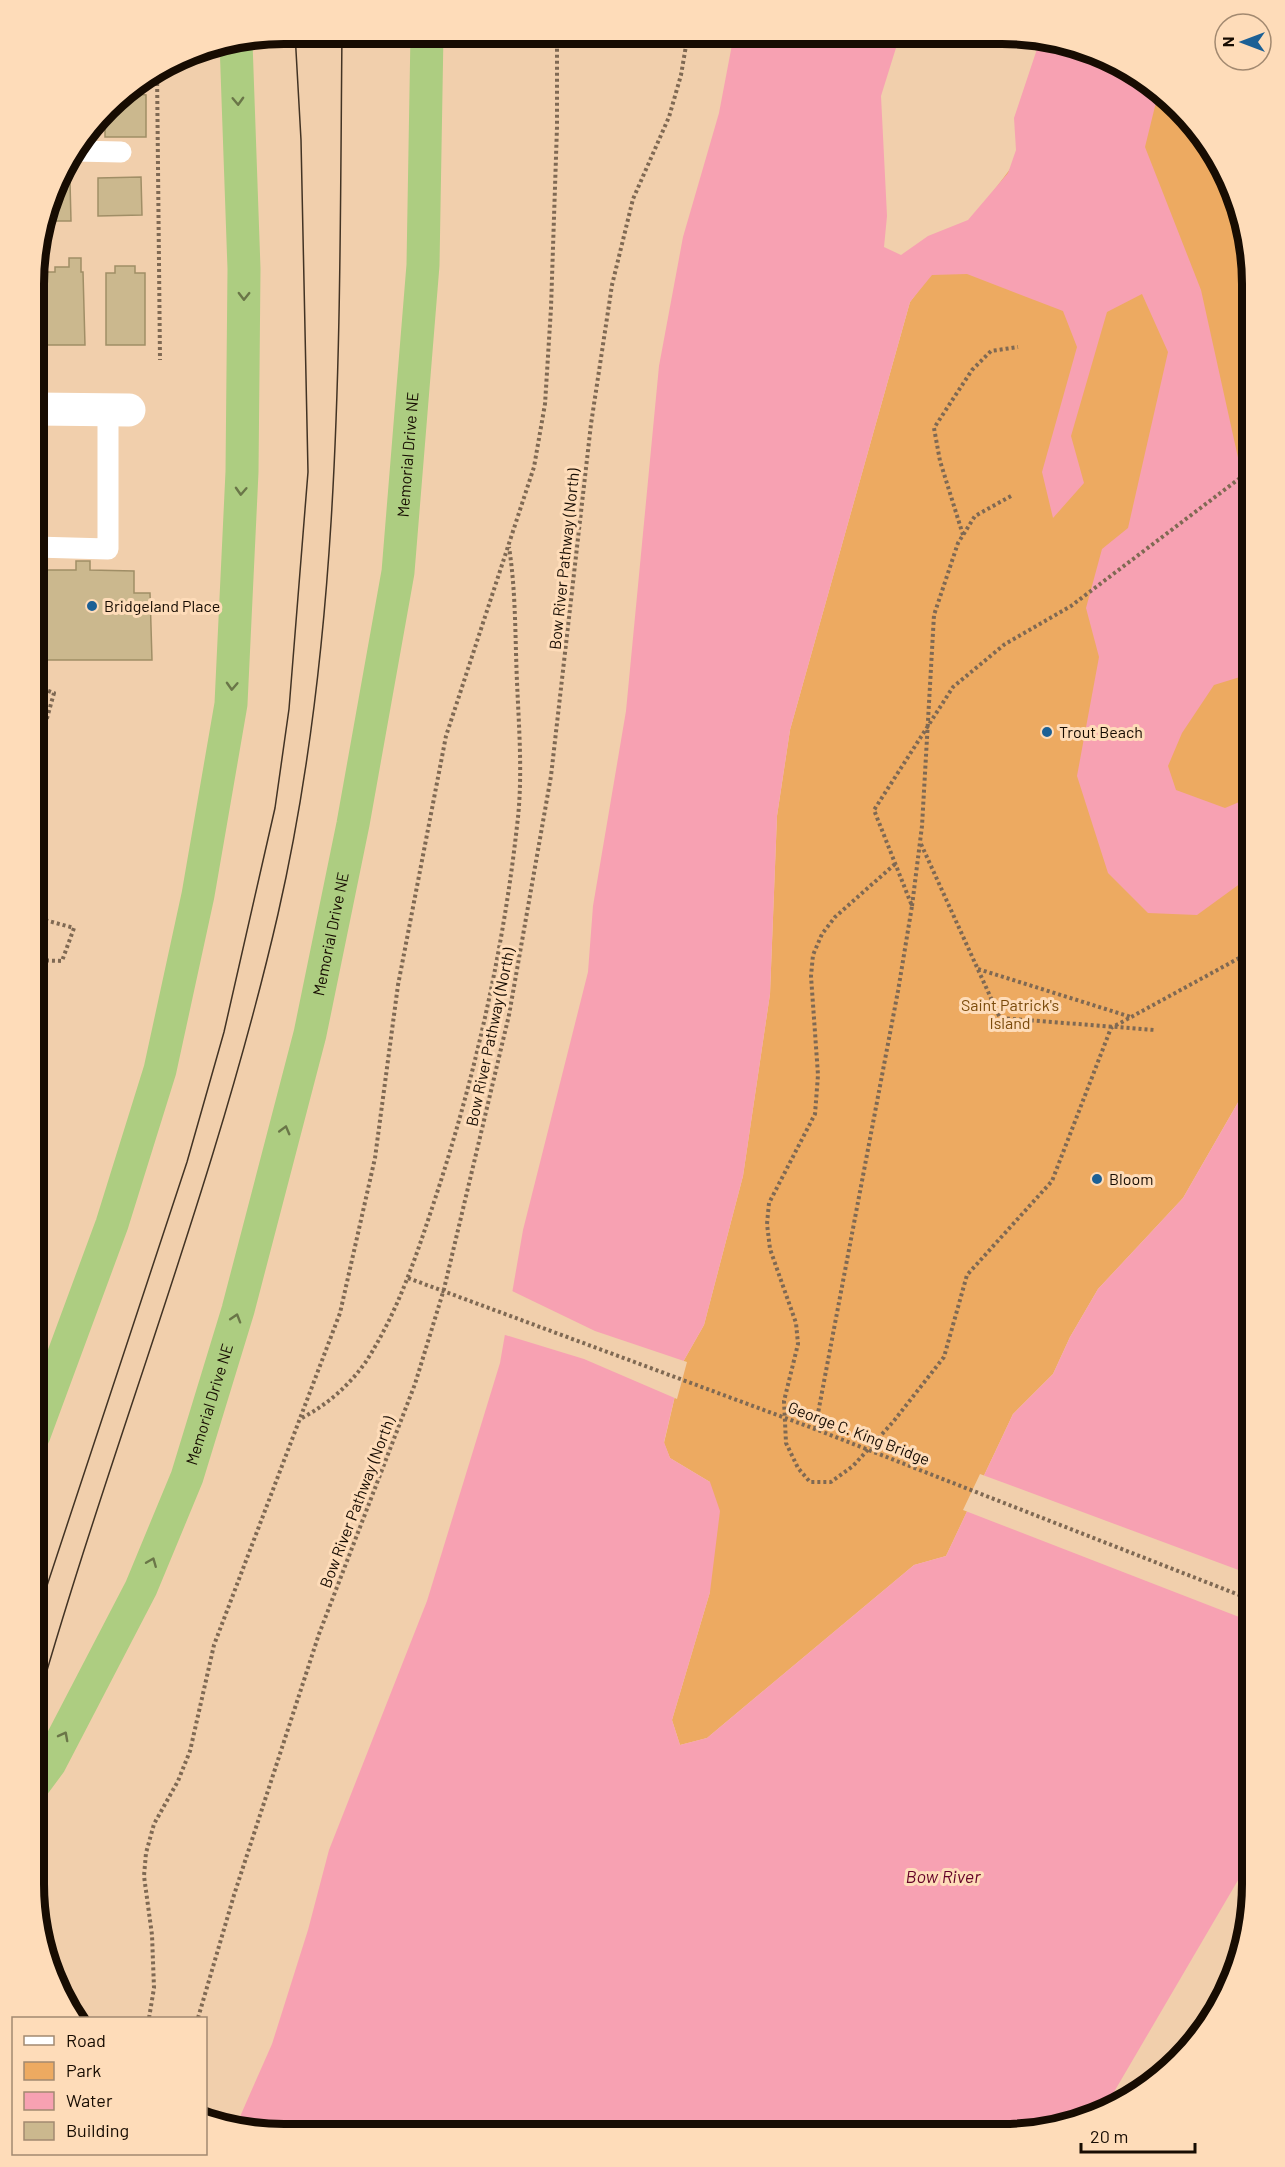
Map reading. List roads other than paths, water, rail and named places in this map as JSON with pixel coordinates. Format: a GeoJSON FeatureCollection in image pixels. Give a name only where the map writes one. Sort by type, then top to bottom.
{"type":"FeatureCollection","features":[{"type":"Feature","properties":{"kind":"highway","name":"Memorial Drive NE"},"geometry":{"type":"LineString","coordinates":[[44,1771],[141,1588],[187,1477],[238,1310],[310,1034],[353,824],[398,572],[423,265],[427,44]]}},
{"type":"Feature","properties":{"kind":"highway"},"geometry":{"type":"LineString","coordinates":[[44,1408],[112,1224],[160,1070],[198,895],[231,704],[242,472],[244,269],[236,48]]}},
{"type":"Feature","properties":{"kind":"street"},"geometry":{"type":"LineString","coordinates":[[44,409],[119,410]]}},
{"type":"Feature","properties":{"kind":"lane"},"geometry":{"type":"LineString","coordinates":[[83,152],[121,152]]}},
{"type":"Feature","properties":{"kind":"lane"},"geometry":{"type":"LineString","coordinates":[[44,547],[108,549],[119,410]]}},
{"type":"Feature","properties":{"kind":"water","name":"Bow River"},"geometry":{"type":"Polygon","coordinates":[[[732,44],[897,44],[881,96],[887,216],[884,247],[901,255],[928,236],[968,220],[1008,173],[1016,150],[1014,118],[1038,47],[1079,56],[1108,68],[1157,100],[1145,147],[1201,290],[1242,476],[1242,678],[1214,685],[1182,733],[1168,766],[1176,790],[1225,808],[1242,801],[1242,882],[1197,915],[1148,913],[1108,873],[1077,776],[1099,657],[1086,608],[1102,549],[1128,528],[1168,352],[1142,294],[1107,312],[1071,436],[1084,483],[1053,518],[1042,472],[1077,347],[1063,311],[967,274],[932,275],[910,302],[790,730],[777,816],[770,994],[743,1176],[704,1325],[683,1362],[664,1442],[670,1458],[710,1482],[720,1511],[710,1592],[672,1720],[680,1745],[707,1738],[914,1565],[946,1556],[1013,1414],[1053,1374],[1070,1337],[1098,1289],[1183,1198],[1242,1095],[1242,1873],[1109,2098],[1079,2111],[1049,2119],[1002,2124],[283,2124],[239,2119],[272,2044],[308,1930],[329,1850],[427,1601],[500,1363],[523,1230],[588,972],[593,906],[626,711],[659,366],[683,237],[719,113],[732,44]]]}},
{"type":"Feature","properties":{"kind":"tram line"},"geometry":{"type":"LineString","coordinates":[[44,1595],[187,1162],[224,1032],[275,808],[289,709],[308,472],[301,140],[296,44]]}},
{"type":"Feature","properties":{"kind":"tram line"},"geometry":{"type":"LineString","coordinates":[[44,1682],[94,1518],[224,1117],[253,1016],[278,914],[300,806],[315,696],[334,476],[338,365],[342,44]]}},
{"type":"Feature","properties":{"kind":"place","name":"Bridgeland Place"},"geometry":{"type":"Point","coordinates":[92,606]}},
{"type":"Feature","properties":{"kind":"place","name":"Trout Beach"},"geometry":{"type":"Point","coordinates":[1047,732]}},
{"type":"Feature","properties":{"kind":"place","name":"Bloom"},"geometry":{"type":"Point","coordinates":[1097,1179]}},
{"type":"Feature","properties":{"kind":"park label","name":"Saint Patrick's Island"},"geometry":{"type":"Point","coordinates":[1010,1014]}}]}
